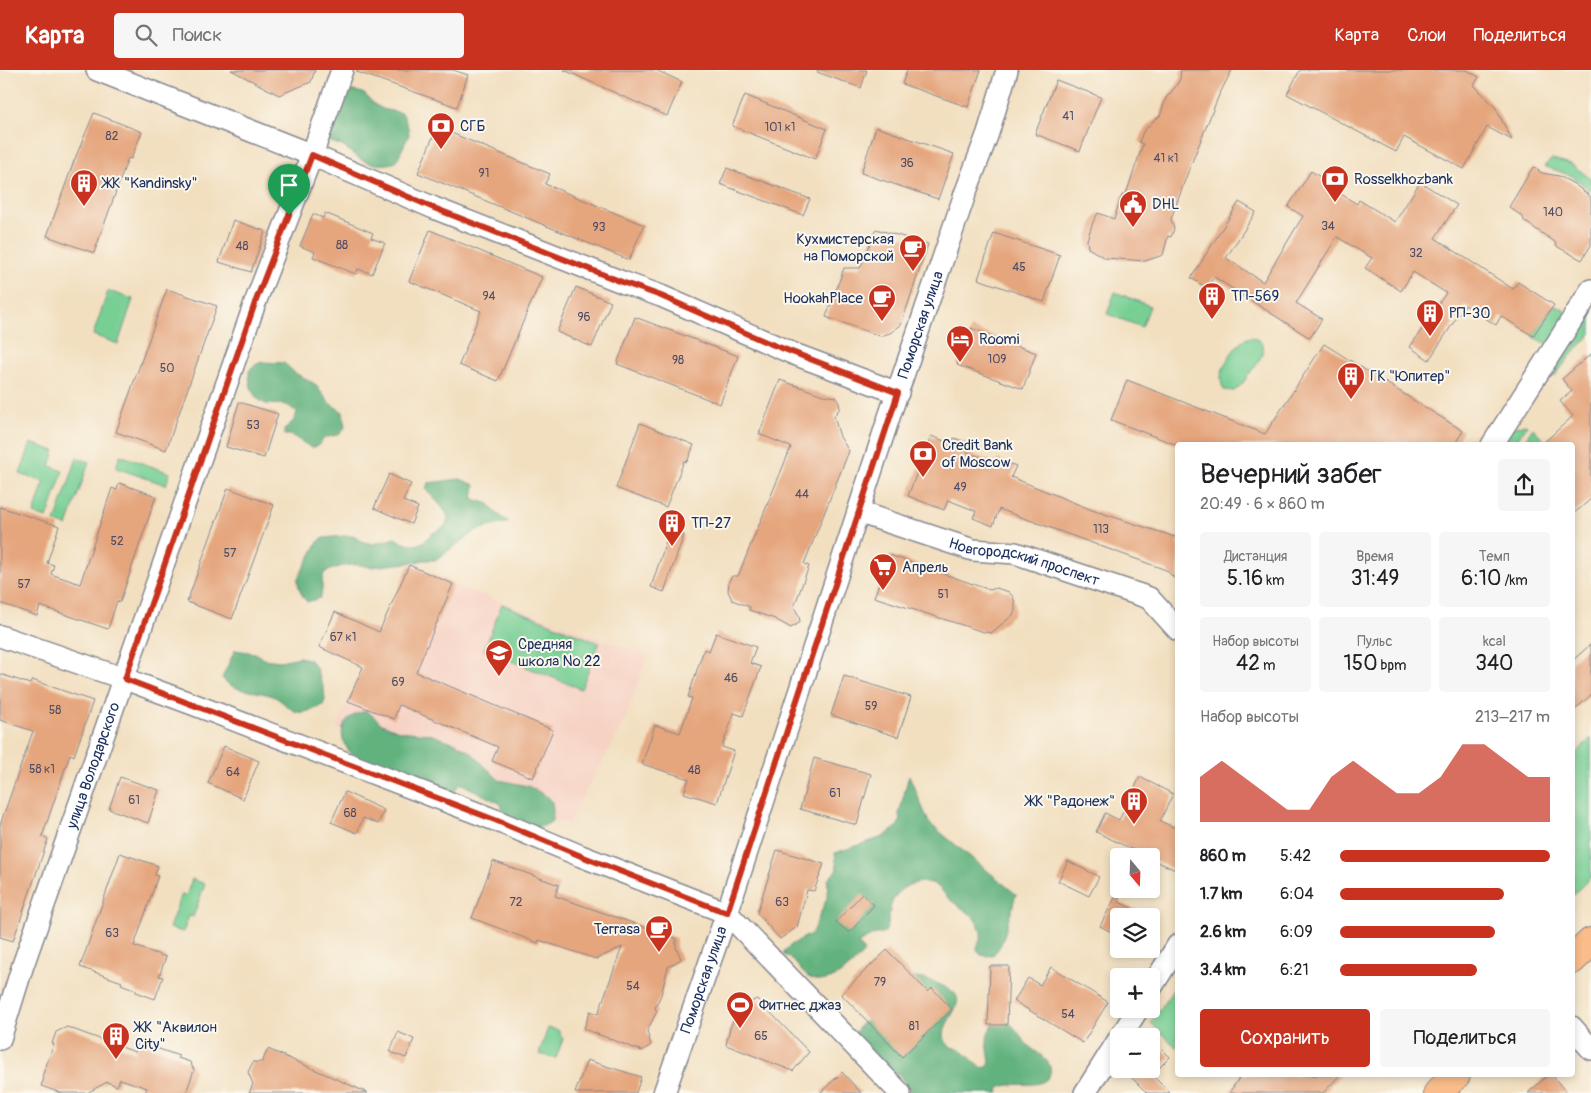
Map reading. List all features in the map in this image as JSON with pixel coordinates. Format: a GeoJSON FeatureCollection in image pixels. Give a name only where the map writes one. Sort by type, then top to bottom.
{"type":"FeatureCollection","features":[{"type":"Feature","properties":{"kind":"main road"},"geometry":{"type":"LineString","coordinates":[[1575,957],[1591,942]]}},
{"type":"Feature","properties":{"kind":"main road"},"geometry":{"type":"LineString","coordinates":[[1438,1093],[1454,1077]]}},
{"type":"Feature","properties":{"kind":"street"},"geometry":{"type":"LineString","coordinates":[[97,70],[312,155],[434,208],[661,296],[780,348],[898,393]]}},
{"type":"Feature","properties":{"kind":"street","name":"улица Володарского"},"geometry":{"type":"LineString","coordinates":[[0,1039],[24,965],[255,303],[312,155],[342,70]]}},
{"type":"Feature","properties":{"kind":"street","name":"Поморская улица"},"geometry":{"type":"LineString","coordinates":[[664,1093],[727,913],[858,512],[965,194],[988,133],[1007,70]]}},
{"type":"Feature","properties":{"kind":"street"},"geometry":{"type":"LineString","coordinates":[[1494,442],[1591,290]]}},
{"type":"Feature","properties":{"kind":"street","name":"Новгородский проспект"},"geometry":{"type":"LineString","coordinates":[[858,512],[973,550],[1015,553],[1149,598],[1175,627]]}},
{"type":"Feature","properties":{"kind":"street"},"geometry":{"type":"LineString","coordinates":[[0,636],[125,679],[495,820],[727,913],[900,1093]]}},
{"type":"Feature","properties":{"kind":"street"},"geometry":{"type":"LineString","coordinates":[[1160,974],[1175,950]]}},
{"type":"Feature","properties":{"kind":"street"},"geometry":{"type":"LineString","coordinates":[[1575,1030],[1591,1049]]}},
{"type":"Feature","properties":{"kind":"street"},"geometry":{"type":"LineString","coordinates":[[1084,1093],[1110,1053]]}},
{"type":"Feature","properties":{"kind":"shaded area","name":"Средняя школа № 22"},"geometry":{"type":"Polygon","coordinates":[[[409,565],[453,584],[648,656],[622,726],[567,825],[336,728],[409,565]]]}},
{"type":"Feature","properties":{"kind":"green space"},"geometry":{"type":"Polygon","coordinates":[[[351,91],[365,94],[375,105],[382,109],[403,114],[409,135],[396,162],[368,163],[343,146],[325,139],[344,93],[351,91]]]}},
{"type":"Feature","properties":{"kind":"green space"},"geometry":{"type":"Polygon","coordinates":[[[1552,159],[1571,164],[1591,179],[1591,191],[1572,176],[1544,166],[1552,159]]]}},
{"type":"Feature","properties":{"kind":"green space"},"geometry":{"type":"Polygon","coordinates":[[[108,291],[133,299],[118,344],[93,335],[108,291]]]}},
{"type":"Feature","properties":{"kind":"green space"},"geometry":{"type":"Polygon","coordinates":[[[1115,292],[1150,306],[1142,327],[1107,314],[1115,292]]]}},
{"type":"Feature","properties":{"kind":"green space"},"geometry":{"type":"Polygon","coordinates":[[[1554,305],[1563,309],[1568,318],[1551,343],[1541,342],[1533,336],[1554,305]]]}},
{"type":"Feature","properties":{"kind":"green space"},"geometry":{"type":"Polygon","coordinates":[[[1591,305],[1591,334],[1554,377],[1545,370],[1591,305]]]}},
{"type":"Feature","properties":{"kind":"green space"},"geometry":{"type":"Polygon","coordinates":[[[1251,337],[1262,343],[1263,352],[1259,361],[1237,389],[1234,391],[1224,390],[1221,378],[1227,360],[1241,343],[1251,337]]]}},
{"type":"Feature","properties":{"kind":"green space"},"geometry":{"type":"Polygon","coordinates":[[[262,362],[284,363],[295,373],[315,384],[329,403],[343,412],[345,427],[340,434],[324,438],[320,444],[312,448],[291,435],[285,435],[284,430],[294,420],[297,413],[289,406],[283,404],[267,404],[262,402],[252,391],[249,371],[254,365],[262,362]]]}},
{"type":"Feature","properties":{"kind":"green space"},"geometry":{"type":"Polygon","coordinates":[[[1527,425],[1516,442],[1502,442],[1511,428],[1527,425]]]}},
{"type":"Feature","properties":{"kind":"green space"},"geometry":{"type":"Polygon","coordinates":[[[1533,428],[1545,441],[1544,442],[1523,442],[1533,428]]]}},
{"type":"Feature","properties":{"kind":"green space"},"geometry":{"type":"Polygon","coordinates":[[[31,443],[55,451],[50,466],[63,471],[47,518],[34,514],[44,482],[20,474],[31,443]]]}},
{"type":"Feature","properties":{"kind":"green space"},"geometry":{"type":"Polygon","coordinates":[[[120,455],[170,473],[166,485],[116,468],[120,455]]]}},
{"type":"Feature","properties":{"kind":"green space"},"geometry":{"type":"Polygon","coordinates":[[[77,458],[89,462],[67,526],[55,522],[77,458]]]}},
{"type":"Feature","properties":{"kind":"green space"},"geometry":{"type":"Polygon","coordinates":[[[460,479],[475,485],[473,499],[489,504],[496,513],[509,522],[477,530],[435,560],[370,567],[342,566],[325,572],[320,598],[307,602],[301,593],[298,578],[318,542],[323,538],[353,536],[364,542],[374,544],[395,538],[408,544],[419,544],[443,528],[448,520],[444,510],[426,489],[428,483],[460,479]]]}},
{"type":"Feature","properties":{"kind":"green space"},"geometry":{"type":"Polygon","coordinates":[[[502,604],[599,643],[581,689],[484,650],[502,604]]]}},
{"type":"Feature","properties":{"kind":"green space"},"geometry":{"type":"Polygon","coordinates":[[[235,650],[255,653],[264,659],[280,661],[300,657],[310,660],[316,668],[324,689],[325,700],[323,705],[304,712],[298,712],[275,697],[233,687],[222,678],[235,650]]]}},
{"type":"Feature","properties":{"kind":"green space"},"geometry":{"type":"Polygon","coordinates":[[[367,711],[382,724],[399,731],[429,734],[456,743],[472,753],[499,780],[528,786],[545,795],[552,802],[552,821],[536,828],[508,823],[501,804],[460,783],[451,797],[357,759],[345,745],[342,730],[350,718],[367,711]]]}},
{"type":"Feature","properties":{"kind":"green space"},"geometry":{"type":"Polygon","coordinates":[[[1591,738],[1591,877],[1575,893],[1575,754],[1591,738]]]}},
{"type":"Feature","properties":{"kind":"green space"},"geometry":{"type":"Polygon","coordinates":[[[909,775],[929,823],[1017,895],[1003,939],[993,955],[985,956],[979,954],[977,948],[981,934],[979,926],[972,916],[951,900],[937,886],[928,882],[911,884],[902,889],[894,898],[885,932],[873,935],[858,943],[864,952],[853,964],[831,979],[815,980],[807,976],[792,960],[784,955],[784,951],[812,933],[827,898],[828,880],[837,869],[835,853],[883,837],[897,827],[900,821],[899,814],[909,775]]]}},
{"type":"Feature","properties":{"kind":"green space"},"geometry":{"type":"Polygon","coordinates":[[[192,879],[205,884],[193,917],[189,916],[183,932],[169,928],[181,895],[186,896],[192,879]]]}},
{"type":"Feature","properties":{"kind":"green space"},"geometry":{"type":"Polygon","coordinates":[[[913,978],[925,979],[939,984],[953,992],[957,998],[957,1004],[944,1034],[949,1046],[962,1051],[984,1068],[988,1066],[990,1061],[987,1044],[988,1035],[997,1020],[1003,1021],[1016,1029],[1025,1042],[1048,1062],[1050,1066],[1049,1076],[1039,1083],[1004,1086],[998,1089],[999,1093],[911,1093],[899,1074],[883,1070],[857,1037],[856,1032],[861,1024],[869,1020],[913,978]]]}},
{"type":"Feature","properties":{"kind":"green space"},"geometry":{"type":"Polygon","coordinates":[[[1175,987],[1175,1046],[1160,1032],[1160,1028],[1156,1028],[1151,1023],[1154,1018],[1160,1018],[1160,1010],[1175,987]]]}},
{"type":"Feature","properties":{"kind":"green space"},"geometry":{"type":"Polygon","coordinates":[[[548,1028],[558,1030],[563,1039],[556,1058],[539,1054],[548,1028]]]}},
{"type":"Feature","properties":{"kind":"building"},"geometry":{"type":"Polygon","coordinates":[[[231,70],[315,70],[311,82],[279,95],[231,70]]]}},
{"type":"Feature","properties":{"kind":"building"},"geometry":{"type":"Polygon","coordinates":[[[357,70],[453,70],[468,75],[457,107],[357,72],[357,70]]]}},
{"type":"Feature","properties":{"kind":"building"},"geometry":{"type":"Polygon","coordinates":[[[564,70],[656,70],[682,82],[667,116],[564,70]]]}},
{"type":"Feature","properties":{"kind":"building"},"geometry":{"type":"Polygon","coordinates":[[[817,70],[867,70],[861,88],[817,72],[817,70]]]}},
{"type":"Feature","properties":{"kind":"building"},"geometry":{"type":"Polygon","coordinates":[[[907,70],[981,70],[968,107],[902,84],[907,70]]]}},
{"type":"Feature","properties":{"kind":"building"},"geometry":{"type":"Polygon","coordinates":[[[1181,70],[1232,70],[1219,95],[1188,172],[1171,219],[1174,229],[1171,237],[1168,236],[1163,255],[1145,261],[1105,258],[1088,248],[1087,240],[1093,222],[1098,213],[1114,219],[1122,195],[1126,194],[1143,144],[1139,142],[1143,132],[1160,116],[1166,98],[1180,79],[1181,70]]]}},
{"type":"Feature","properties":{"kind":"building"},"geometry":{"type":"Polygon","coordinates":[[[1300,70],[1467,70],[1479,77],[1474,85],[1495,107],[1512,140],[1487,127],[1464,169],[1404,137],[1396,152],[1287,94],[1300,70]]]}},
{"type":"Feature","properties":{"kind":"building"},"geometry":{"type":"Polygon","coordinates":[[[1056,80],[1101,97],[1080,151],[1035,134],[1056,80]]]}},
{"type":"Feature","properties":{"kind":"building"},"geometry":{"type":"Polygon","coordinates":[[[745,95],[827,129],[815,159],[732,126],[745,95]]]}},
{"type":"Feature","properties":{"kind":"building","name":"ЖК \"Kandinsky\""},"geometry":{"type":"Polygon","coordinates":[[[94,113],[142,132],[131,159],[128,158],[94,253],[47,236],[74,161],[94,113]]]}},
{"type":"Feature","properties":{"kind":"building"},"geometry":{"type":"Polygon","coordinates":[[[437,127],[550,174],[545,184],[644,225],[629,260],[418,173],[437,127]]]}},
{"type":"Feature","properties":{"kind":"building"},"geometry":{"type":"Polygon","coordinates":[[[876,127],[954,154],[938,199],[861,173],[876,127]]]}},
{"type":"Feature","properties":{"kind":"building"},"geometry":{"type":"Polygon","coordinates":[[[1533,167],[1542,173],[1559,176],[1574,184],[1591,197],[1591,245],[1582,260],[1556,246],[1555,242],[1524,221],[1523,217],[1509,207],[1533,167]]]}},
{"type":"Feature","properties":{"kind":"building"},"geometry":{"type":"Polygon","coordinates":[[[727,168],[810,199],[803,215],[720,184],[727,168]]]}},
{"type":"Feature","properties":{"kind":"building"},"geometry":{"type":"Polygon","coordinates":[[[1311,171],[1325,180],[1323,183],[1357,204],[1359,200],[1395,222],[1420,182],[1457,205],[1435,238],[1513,289],[1518,282],[1554,305],[1533,336],[1501,316],[1496,325],[1465,305],[1429,360],[1410,347],[1446,293],[1413,272],[1401,291],[1365,268],[1372,258],[1337,237],[1296,303],[1322,319],[1310,338],[1214,277],[1207,288],[1191,278],[1239,202],[1256,212],[1226,258],[1263,282],[1303,216],[1288,207],[1311,171]]]}},
{"type":"Feature","properties":{"kind":"building"},"geometry":{"type":"Polygon","coordinates":[[[325,213],[373,233],[371,238],[385,243],[372,274],[358,269],[356,274],[313,257],[315,252],[300,246],[313,214],[323,218],[325,213]]]}},
{"type":"Feature","properties":{"kind":"building"},"geometry":{"type":"Polygon","coordinates":[[[233,220],[265,231],[251,272],[219,262],[233,220]]]}},
{"type":"Feature","properties":{"kind":"building"},"geometry":{"type":"Polygon","coordinates":[[[876,229],[928,244],[901,325],[890,333],[880,336],[826,317],[844,268],[860,268],[876,229]]]}},
{"type":"Feature","properties":{"kind":"building"},"geometry":{"type":"Polygon","coordinates":[[[430,230],[542,277],[498,381],[459,365],[481,311],[409,281],[430,230]]]}},
{"type":"Feature","properties":{"kind":"building"},"geometry":{"type":"Polygon","coordinates":[[[994,233],[1060,255],[1044,302],[978,279],[994,233]]]}},
{"type":"Feature","properties":{"kind":"building"},"geometry":{"type":"Polygon","coordinates":[[[576,287],[611,302],[592,347],[557,332],[576,287]]]}},
{"type":"Feature","properties":{"kind":"building"},"geometry":{"type":"Polygon","coordinates":[[[167,289],[217,306],[166,450],[116,432],[167,289]]]}},
{"type":"Feature","properties":{"kind":"building"},"geometry":{"type":"Polygon","coordinates":[[[635,317],[738,356],[720,404],[617,364],[635,317]]]}},
{"type":"Feature","properties":{"kind":"building"},"geometry":{"type":"Polygon","coordinates":[[[971,328],[1036,353],[1023,389],[957,365],[971,328]]]}},
{"type":"Feature","properties":{"kind":"building","name":"ГК \"Юпитер\""},"geometry":{"type":"Polygon","coordinates":[[[1324,344],[1463,431],[1456,442],[1175,442],[1175,444],[1111,420],[1127,380],[1265,434],[1324,344]]]}},
{"type":"Feature","properties":{"kind":"building"},"geometry":{"type":"Polygon","coordinates":[[[1591,354],[1591,499],[1575,512],[1575,442],[1544,442],[1573,416],[1560,401],[1572,391],[1562,379],[1591,354]]]}},
{"type":"Feature","properties":{"kind":"building"},"geometry":{"type":"Polygon","coordinates":[[[780,380],[823,395],[836,397],[840,408],[834,416],[840,437],[849,451],[804,564],[809,566],[794,607],[800,622],[791,628],[775,619],[749,610],[750,607],[732,600],[728,591],[729,581],[732,576],[738,576],[791,447],[759,434],[780,380]]]}},
{"type":"Feature","properties":{"kind":"building"},"geometry":{"type":"Polygon","coordinates":[[[239,402],[278,414],[264,458],[226,447],[239,402]]]}},
{"type":"Feature","properties":{"kind":"building"},"geometry":{"type":"Polygon","coordinates":[[[640,423],[694,445],[687,462],[684,461],[666,507],[616,488],[640,423]]]}},
{"type":"Feature","properties":{"kind":"building"},"geometry":{"type":"Polygon","coordinates":[[[931,436],[952,444],[954,438],[970,444],[967,452],[996,463],[998,459],[1016,466],[1011,477],[1092,510],[1175,537],[1175,579],[1166,570],[999,509],[993,526],[973,518],[976,511],[948,500],[944,510],[908,496],[931,436]]]}},
{"type":"Feature","properties":{"kind":"building"},"geometry":{"type":"Polygon","coordinates":[[[389,474],[411,484],[403,501],[418,507],[411,524],[374,508],[389,474]]]}},
{"type":"Feature","properties":{"kind":"building"},"geometry":{"type":"Polygon","coordinates":[[[119,483],[156,496],[120,602],[117,601],[108,629],[40,606],[37,616],[0,603],[0,507],[59,526],[47,563],[54,565],[51,574],[80,584],[112,488],[117,490],[119,483]]]}},
{"type":"Feature","properties":{"kind":"building"},"geometry":{"type":"Polygon","coordinates":[[[228,488],[274,505],[232,619],[187,602],[228,488]]]}},
{"type":"Feature","properties":{"kind":"building"},"geometry":{"type":"Polygon","coordinates":[[[670,530],[684,535],[664,592],[651,587],[670,530]]]}},
{"type":"Feature","properties":{"kind":"building"},"geometry":{"type":"Polygon","coordinates":[[[890,555],[990,590],[996,588],[1009,592],[1015,603],[1013,615],[991,633],[874,597],[890,555]]]}},
{"type":"Feature","properties":{"kind":"building"},"geometry":{"type":"Polygon","coordinates":[[[409,565],[453,584],[416,672],[553,730],[533,778],[492,761],[498,747],[399,705],[394,719],[348,701],[363,667],[319,647],[335,612],[379,632],[409,565]]]}},
{"type":"Feature","properties":{"kind":"building"},"geometry":{"type":"Polygon","coordinates":[[[716,633],[756,647],[750,663],[761,667],[743,716],[734,713],[722,747],[734,751],[717,803],[684,793],[689,779],[642,764],[655,725],[680,733],[692,698],[688,697],[704,649],[709,651],[716,633]]]}},
{"type":"Feature","properties":{"kind":"building"},"geometry":{"type":"Polygon","coordinates":[[[1591,644],[1591,695],[1575,709],[1575,658],[1591,644]]]}},
{"type":"Feature","properties":{"kind":"building"},"geometry":{"type":"Polygon","coordinates":[[[0,674],[30,684],[32,680],[93,701],[74,756],[70,754],[42,837],[48,839],[13,941],[0,937],[0,825],[33,731],[0,720],[0,674]]]}},
{"type":"Feature","properties":{"kind":"building"},"geometry":{"type":"Polygon","coordinates":[[[844,676],[911,697],[898,737],[831,715],[844,676]]]}},
{"type":"Feature","properties":{"kind":"building"},"geometry":{"type":"Polygon","coordinates":[[[224,746],[259,761],[243,799],[208,783],[224,746]]]}},
{"type":"Feature","properties":{"kind":"building"},"geometry":{"type":"Polygon","coordinates":[[[814,758],[871,774],[857,825],[800,809],[814,758]]]}},
{"type":"Feature","properties":{"kind":"building"},"geometry":{"type":"Polygon","coordinates":[[[120,777],[159,790],[148,823],[109,809],[120,777]]]}},
{"type":"Feature","properties":{"kind":"building","name":"ЖК \"Радонеж\""},"geometry":{"type":"Polygon","coordinates":[[[1140,777],[1173,794],[1160,821],[1175,828],[1175,870],[1160,863],[1160,848],[1129,848],[1096,832],[1105,813],[1119,820],[1140,777]]]}},
{"type":"Feature","properties":{"kind":"building"},"geometry":{"type":"Polygon","coordinates":[[[345,792],[384,810],[378,824],[363,818],[357,833],[331,822],[345,792]]]}},
{"type":"Feature","properties":{"kind":"building"},"geometry":{"type":"Polygon","coordinates":[[[777,850],[824,864],[814,891],[807,890],[797,927],[780,939],[757,913],[777,850]]]}},
{"type":"Feature","properties":{"kind":"building"},"geometry":{"type":"Polygon","coordinates":[[[120,853],[158,866],[155,875],[158,876],[134,946],[166,957],[159,976],[163,977],[155,999],[136,992],[136,990],[121,984],[122,982],[80,967],[120,853]]]}},
{"type":"Feature","properties":{"kind":"building"},"geometry":{"type":"Polygon","coordinates":[[[493,861],[559,885],[555,896],[676,938],[676,947],[681,959],[668,967],[661,995],[655,1008],[657,1011],[647,1031],[651,1045],[642,1051],[584,1029],[590,1011],[598,1014],[622,947],[596,959],[539,940],[538,943],[472,918],[493,861]]]}},
{"type":"Feature","properties":{"kind":"building"},"geometry":{"type":"Polygon","coordinates":[[[1068,861],[1099,877],[1089,896],[1058,881],[1068,861]]]}},
{"type":"Feature","properties":{"kind":"building"},"geometry":{"type":"Polygon","coordinates":[[[862,894],[874,905],[849,933],[836,922],[862,894]]]}},
{"type":"Feature","properties":{"kind":"building"},"geometry":{"type":"Polygon","coordinates":[[[1115,898],[1119,898],[1119,902],[1131,908],[1110,908],[1110,931],[1100,926],[1115,898]]]}},
{"type":"Feature","properties":{"kind":"building"},"geometry":{"type":"Polygon","coordinates":[[[887,950],[928,992],[932,988],[952,1009],[902,1057],[841,994],[887,950]]]}},
{"type":"Feature","properties":{"kind":"building"},"geometry":{"type":"Polygon","coordinates":[[[990,966],[1009,966],[1007,1025],[988,1025],[990,966]]]}},
{"type":"Feature","properties":{"kind":"building"},"geometry":{"type":"Polygon","coordinates":[[[1051,967],[1108,1002],[1083,1043],[1014,1001],[1028,978],[1040,985],[1051,967]]]}},
{"type":"Feature","properties":{"kind":"building"},"geometry":{"type":"Polygon","coordinates":[[[757,999],[809,1052],[793,1071],[726,1045],[730,1028],[740,1004],[746,1004],[757,999]]]}},
{"type":"Feature","properties":{"kind":"building","name":"ЖК \"Аквилон City\""},"geometry":{"type":"Polygon","coordinates":[[[67,1027],[135,1052],[139,1042],[179,1056],[178,1058],[190,1062],[194,1070],[186,1093],[145,1093],[147,1088],[120,1079],[117,1086],[107,1082],[87,1093],[61,1093],[41,1086],[56,1032],[67,1027]]]}},
{"type":"Feature","properties":{"kind":"building"},"geometry":{"type":"Polygon","coordinates":[[[398,1032],[414,1039],[406,1058],[390,1052],[398,1032]]]}},
{"type":"Feature","properties":{"kind":"building"},"geometry":{"type":"Polygon","coordinates":[[[1160,1047],[1170,1057],[1160,1067],[1160,1047]]]}},
{"type":"Feature","properties":{"kind":"building"},"geometry":{"type":"Polygon","coordinates":[[[268,1049],[368,1093],[249,1093],[253,1084],[248,1072],[253,1062],[262,1062],[268,1049]]]}},
{"type":"Feature","properties":{"kind":"building"},"geometry":{"type":"Polygon","coordinates":[[[587,1060],[641,1077],[636,1093],[575,1093],[587,1060]]]}},
{"type":"Feature","properties":{"kind":"building"},"geometry":{"type":"Polygon","coordinates":[[[842,1072],[861,1093],[820,1093],[835,1079],[842,1072]]]}},
{"type":"Feature","properties":{"kind":"building"},"geometry":{"type":"Polygon","coordinates":[[[1240,1077],[1338,1077],[1323,1093],[1229,1093],[1240,1077]]]}},
{"type":"Feature","properties":{"kind":"building"},"geometry":{"type":"Polygon","coordinates":[[[1546,1077],[1554,1077],[1567,1093],[1528,1093],[1546,1077]]]}},
{"type":"Feature","properties":{"kind":"building"},"geometry":{"type":"Polygon","coordinates":[[[1132,1078],[1155,1078],[1170,1093],[1147,1093],[1132,1078]]]}},
{"type":"Feature","properties":{"kind":"place","name":"СГБ"},"geometry":{"type":"Point","coordinates":[441,150]}},
{"type":"Feature","properties":{"kind":"place","name":"Rosselkhozbank"},"geometry":{"type":"Point","coordinates":[1335,203]}},
{"type":"Feature","properties":{"kind":"place","name":"ЖК \"Kandinsky\""},"geometry":{"type":"Point","coordinates":[84,207]}},
{"type":"Feature","properties":{"kind":"place","name":"DHL"},"geometry":{"type":"Point","coordinates":[1133,228]}},
{"type":"Feature","properties":{"kind":"place","name":"Кухмистерская на Поморской"},"geometry":{"type":"Point","coordinates":[913,272]}},
{"type":"Feature","properties":{"kind":"place","name":"ТП-569"},"geometry":{"type":"Point","coordinates":[1212,320]}},
{"type":"Feature","properties":{"kind":"place","name":"HookahPlace"},"geometry":{"type":"Point","coordinates":[882,322]}},
{"type":"Feature","properties":{"kind":"place","name":"РП-30"},"geometry":{"type":"Point","coordinates":[1430,337]}},
{"type":"Feature","properties":{"kind":"place","name":"Roomi"},"geometry":{"type":"Point","coordinates":[960,363]}},
{"type":"Feature","properties":{"kind":"place","name":"ГК \"Юпитер\""},"geometry":{"type":"Point","coordinates":[1351,400]}},
{"type":"Feature","properties":{"kind":"place","name":"Credit Bank of Moscow"},"geometry":{"type":"Point","coordinates":[923,478]}},
{"type":"Feature","properties":{"kind":"place","name":"ТП-27"},"geometry":{"type":"Point","coordinates":[672,547]}},
{"type":"Feature","properties":{"kind":"place","name":"Апрель"},"geometry":{"type":"Point","coordinates":[883,591]}},
{"type":"Feature","properties":{"kind":"place","name":"Средняя школа № 22"},"geometry":{"type":"Point","coordinates":[499,677]}},
{"type":"Feature","properties":{"kind":"place","name":"ЖК \"Радонеж\""},"geometry":{"type":"Point","coordinates":[1134,825]}},
{"type":"Feature","properties":{"kind":"place","name":"Terrasa"},"geometry":{"type":"Point","coordinates":[659,953]}},
{"type":"Feature","properties":{"kind":"place","name":"Фитнес джаз"},"geometry":{"type":"Point","coordinates":[740,1029]}},
{"type":"Feature","properties":{"kind":"place","name":"ЖК \"Аквилон City\""},"geometry":{"type":"Point","coordinates":[116,1060]}},
{"type":"Feature","properties":{"kind":"route"},"geometry":{"type":"LineString","coordinates":[[312,155],[434,208],[661,296],[794,354],[898,393],[727,913],[495,820],[125,679],[255,303],[289,215],[312,155]]}}]}
